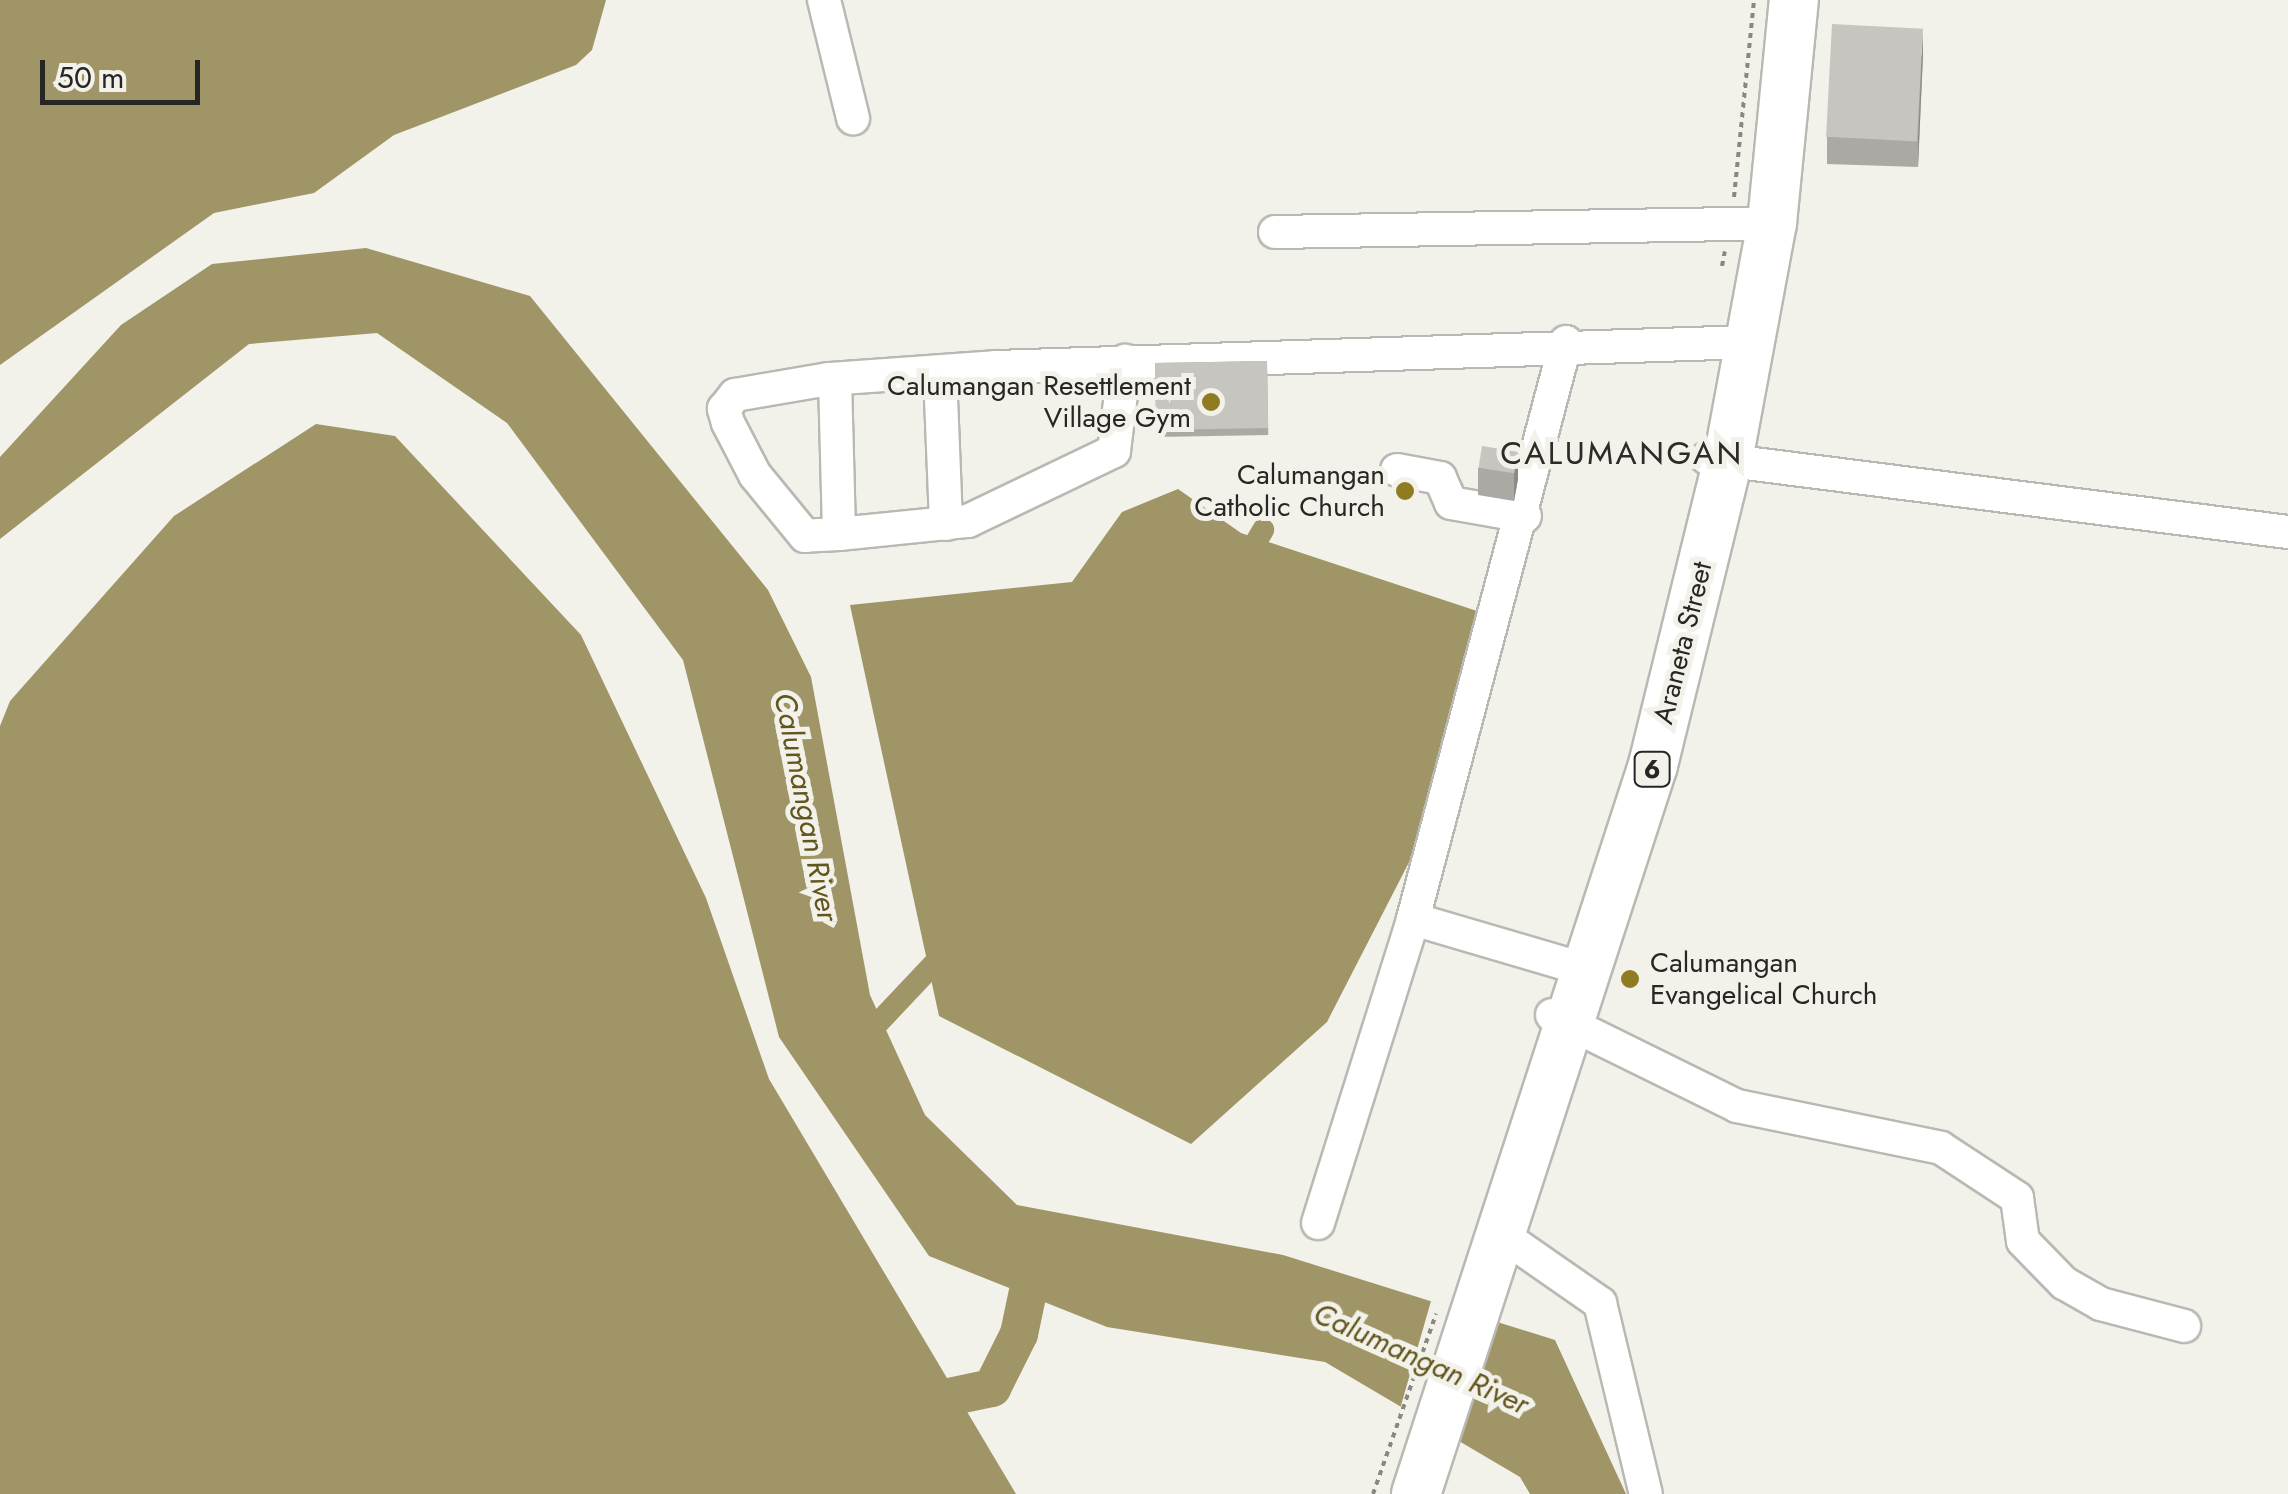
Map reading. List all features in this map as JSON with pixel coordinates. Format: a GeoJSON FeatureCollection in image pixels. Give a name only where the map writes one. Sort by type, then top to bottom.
{"type":"FeatureCollection","features":[{"type":"Feature","properties":{"kind":"highway"},"geometry":{"type":"LineString","coordinates":[[1393,1494],[1579,968],[1732,461],[1770,0]]}},
{"type":"Feature","properties":{"kind":"highway"},"geometry":{"type":"LineString","coordinates":[[1750,223],[1782,133],[1794,0]]}},
{"type":"Feature","properties":{"kind":"highway"},"geometry":{"type":"LineString","coordinates":[[1461,1300],[1505,1238],[1562,1019]]}},
{"type":"Feature","properties":{"kind":"highway"},"geometry":{"type":"LineString","coordinates":[[1414,1437],[1416,1494]]}},
{"type":"Feature","properties":{"kind":"street"},"geometry":{"type":"LineString","coordinates":[[824,0],[853,118]]}},
{"type":"Feature","properties":{"kind":"street"},"geometry":{"type":"LineString","coordinates":[[1276,232],[1750,223]]}},
{"type":"Feature","properties":{"kind":"street"},"geometry":{"type":"LineString","coordinates":[[1125,360],[1114,451],[946,524],[838,534],[796,529],[755,475],[724,409],[735,396],[835,379],[1125,360],[1194,366],[1566,342],[1740,342]]}},
{"type":"Feature","properties":{"kind":"street"},"geometry":{"type":"LineString","coordinates":[[1318,1222],[1414,919],[1525,516],[1566,342]]}},
{"type":"Feature","properties":{"kind":"street"},"geometry":{"type":"LineString","coordinates":[[940,373],[946,524]]}},
{"type":"Feature","properties":{"kind":"street"},"geometry":{"type":"LineString","coordinates":[[835,379],[838,534]]}},
{"type":"Feature","properties":{"kind":"street"},"geometry":{"type":"LineString","coordinates":[[1732,461],[2282,531]]}},
{"type":"Feature","properties":{"kind":"street"},"geometry":{"type":"LineString","coordinates":[[1397,470],[1440,478],[1451,504],[1525,516]]}},
{"type":"Feature","properties":{"kind":"street"},"geometry":{"type":"LineString","coordinates":[[1414,919],[1579,968]]}},
{"type":"Feature","properties":{"kind":"street"},"geometry":{"type":"LineString","coordinates":[[1562,1019],[1737,1106],[1940,1148],[2016,1198],[2022,1242],[2064,1283],[2184,1326]]}},
{"type":"Feature","properties":{"kind":"street"},"geometry":{"type":"LineString","coordinates":[[1505,1238],[1600,1303],[1646,1494]]}},
{"type":"Feature","properties":{"kind":"path"},"geometry":{"type":"LineString","coordinates":[[1722,266],[1750,223],[1754,0]]}},
{"type":"Feature","properties":{"kind":"path"},"geometry":{"type":"LineString","coordinates":[[1373,1494],[1414,1437],[1461,1300]]}},
{"type":"Feature","properties":{"kind":"water"},"geometry":{"type":"Polygon","coordinates":[[[0,0],[606,0],[592,50],[576,65],[394,135],[314,193],[214,213],[0,365],[0,0]]]}},
{"type":"Feature","properties":{"kind":"water","name":"Calumangan River"},"geometry":{"type":"Polygon","coordinates":[[[366,248],[530,296],[768,590],[811,677],[870,995],[925,1115],[1017,1205],[1283,1255],[1555,1340],[1626,1494],[1530,1494],[1520,1477],[1325,1362],[1107,1327],[929,1256],[779,1037],[683,660],[507,423],[377,333],[249,344],[0,539],[0,457],[121,325],[212,264],[366,248]]]}},
{"type":"Feature","properties":{"kind":"water"},"geometry":{"type":"Polygon","coordinates":[[[316,424],[395,436],[581,635],[706,898],[769,1079],[1016,1494],[0,1494],[0,726],[10,701],[174,516],[316,424]]]}},
{"type":"Feature","properties":{"kind":"water"},"geometry":{"type":"Polygon","coordinates":[[[1178,489],[1241,533],[1486,614],[1423,835],[1327,1022],[1191,1144],[939,1016],[850,605],[1072,582],[1122,512],[1178,489]]]}},
{"type":"Feature","properties":{"kind":"pier"},"geometry":{"type":"Polygon","coordinates":[[[1431,1301],[1494,1319],[1463,1429],[1400,1411],[1431,1301]]]}},
{"type":"Feature","properties":{"kind":"building"},"geometry":{"type":"Polygon","coordinates":[[[1832,24],[1923,29],[1917,142],[1826,137],[1832,24]]]}},
{"type":"Feature","properties":{"kind":"building","name":"Calumangan Resettlement Village Gym"},"geometry":{"type":"Polygon","coordinates":[[[1267,361],[1268,428],[1156,430],[1155,363],[1267,361]]]}},
{"type":"Feature","properties":{"kind":"building"},"geometry":{"type":"Polygon","coordinates":[[[1482,446],[1518,452],[1514,473],[1479,468],[1482,446]]]}},
{"type":"Feature","properties":{"kind":"waterway"},"geometry":{"type":"LineString","coordinates":[[1242,566],[1263,530]]}},
{"type":"Feature","properties":{"kind":"waterway"},"geometry":{"type":"LineString","coordinates":[[863,1039],[947,950]]}},
{"type":"Feature","properties":{"kind":"waterway"},"geometry":{"type":"LineString","coordinates":[[911,1405],[992,1388],[1019,1334],[1038,1244]]}},
{"type":"Feature","properties":{"kind":"place","name":"Calumangan Resettlement Village Gym"},"geometry":{"type":"Point","coordinates":[1211,402]}},
{"type":"Feature","properties":{"kind":"place","name":"Calumangan Catholic Church"},"geometry":{"type":"Point","coordinates":[1405,491]}},
{"type":"Feature","properties":{"kind":"place","name":"Calumangan Evangelical Church"},"geometry":{"type":"Point","coordinates":[1630,979]}},
{"type":"Feature","properties":{"kind":"district","name":"CALUMANGAN"},"geometry":{"type":"Point","coordinates":[1622,453]}}]}
